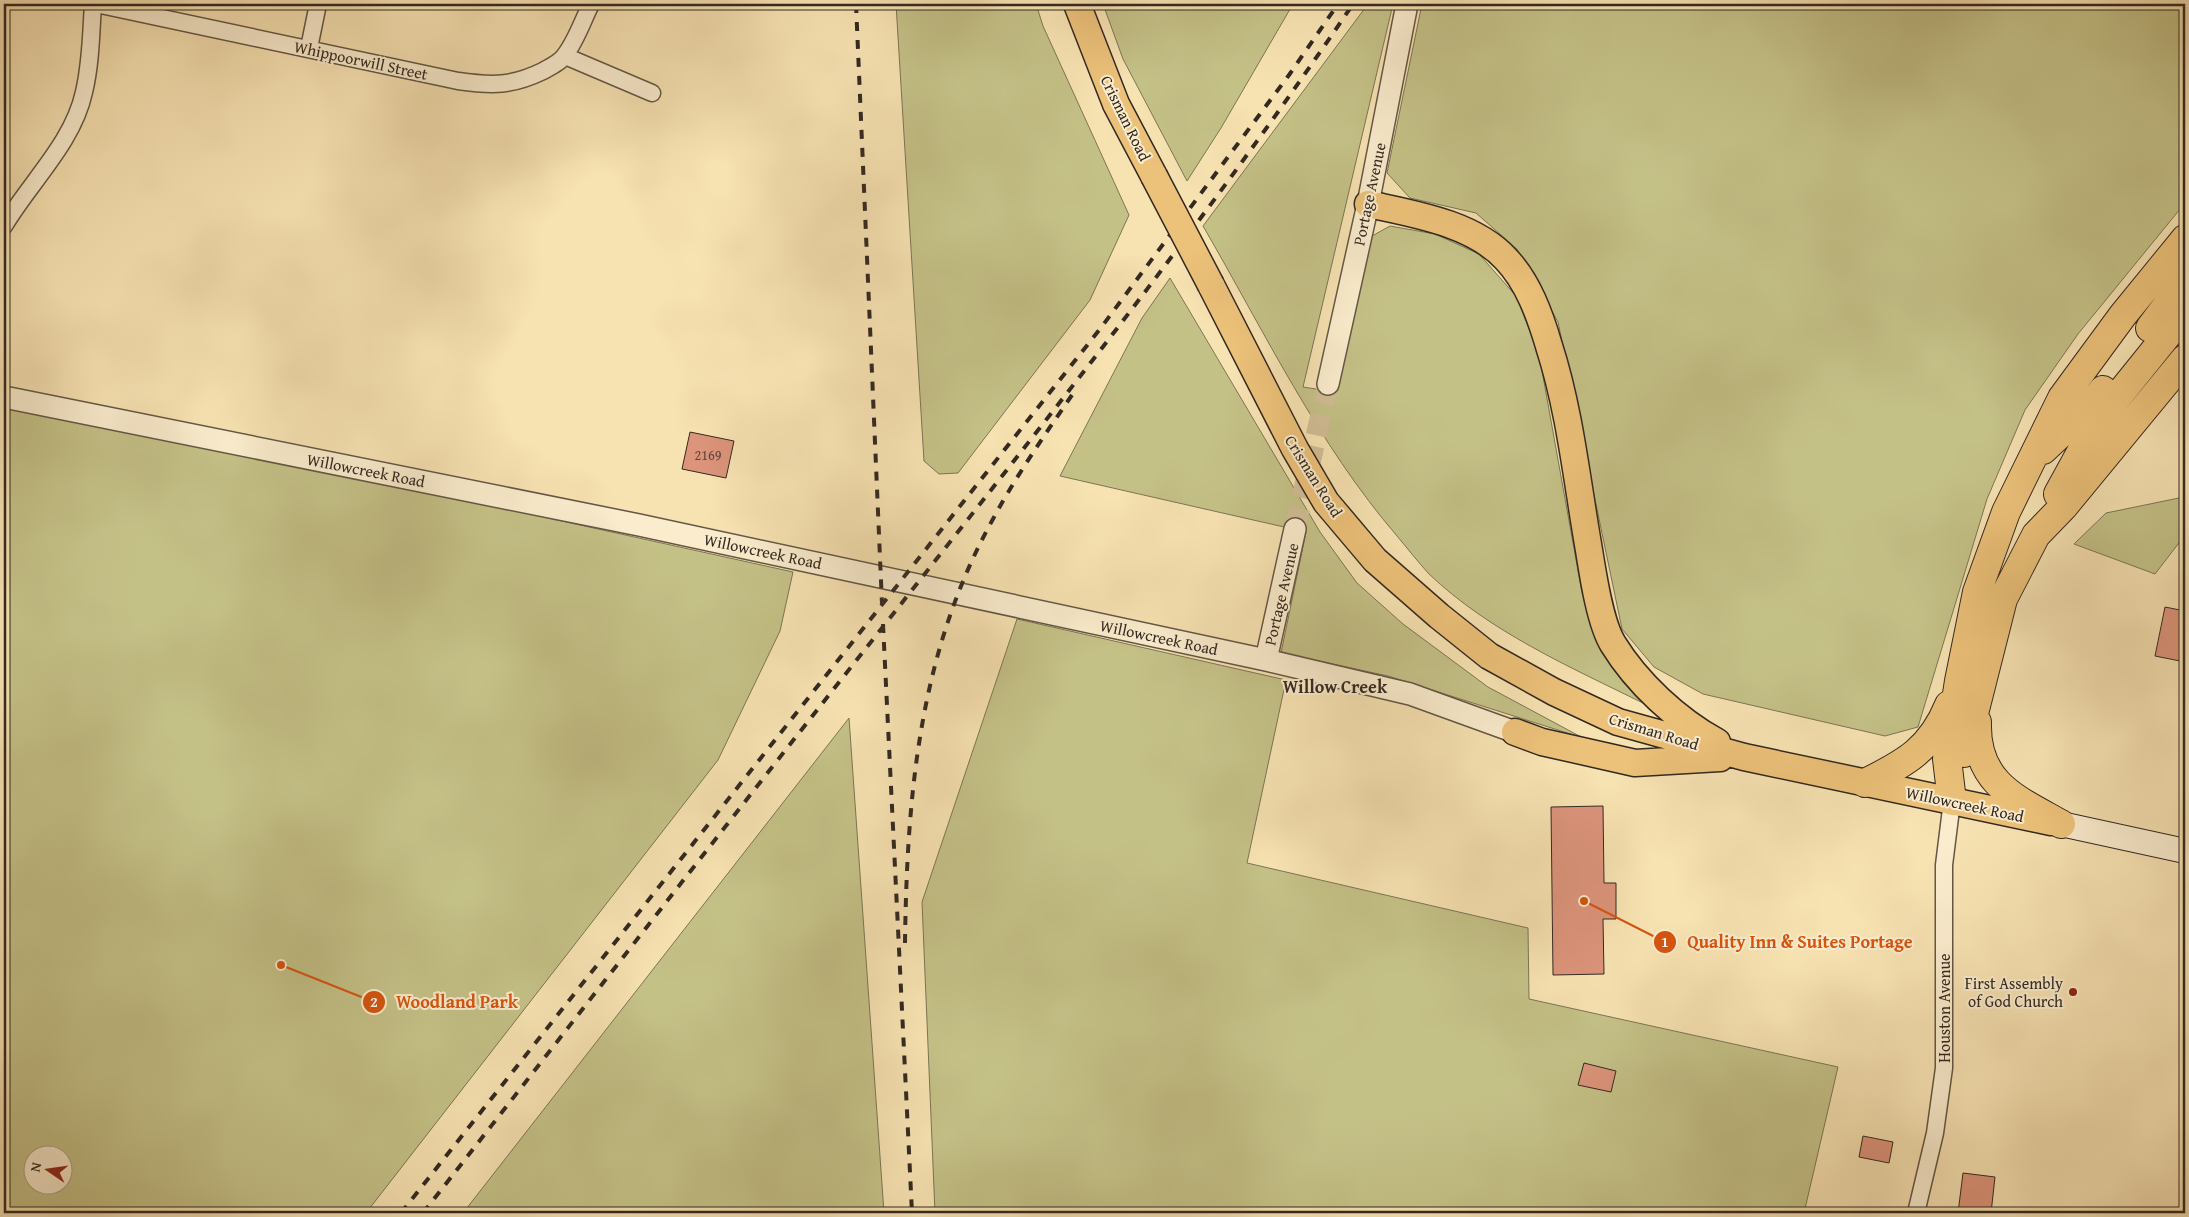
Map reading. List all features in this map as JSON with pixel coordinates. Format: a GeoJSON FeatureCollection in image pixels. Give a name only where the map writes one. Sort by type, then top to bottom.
{"type":"FeatureCollection","features":[{"type":"Feature","properties":{"kind":"highway"},"geometry":{"type":"LineString","coordinates":[[1952,801],[1969,687],[1977,592],[2006,512],[2062,398],[2123,315],[2185,239]]}},
{"type":"Feature","properties":{"kind":"highway"},"geometry":{"type":"LineString","coordinates":[[2032,460],[2092,404],[2185,281]]}},
{"type":"Feature","properties":{"kind":"highway"},"geometry":{"type":"LineString","coordinates":[[1865,782],[1903,764],[1923,748],[1969,687],[2003,599],[2098,421],[2185,312]]}},
{"type":"Feature","properties":{"kind":"highway"},"geometry":{"type":"LineString","coordinates":[[2036,535],[2064,506],[2185,359]]}},
{"type":"Feature","properties":{"kind":"highway"},"geometry":{"type":"LineString","coordinates":[[1969,687],[1981,755],[1990,772],[2008,795],[2061,824]]}},
{"type":"Feature","properties":{"kind":"main road","name":"Crisman Road"},"geometry":{"type":"LineString","coordinates":[[1078,4],[1116,104],[1295,450],[1326,502],[1382,566],[1489,656],[1554,692],[1618,722],[1744,757]]}},
{"type":"Feature","properties":{"kind":"main road"},"geometry":{"type":"LineString","coordinates":[[1368,204],[1426,216],[1471,233],[1506,258],[1536,304],[1558,373],[1596,592],[1612,643],[1643,683],[1698,731],[1744,757]]}},
{"type":"Feature","properties":{"kind":"main road"},"geometry":{"type":"LineString","coordinates":[[1515,732],[1542,742],[1635,762],[1744,757]]}},
{"type":"Feature","properties":{"kind":"main road","name":"Willowcreek Road"},"geometry":{"type":"LineString","coordinates":[[1744,757],[2185,851]]}},
{"type":"Feature","properties":{"kind":"street","name":"Whippoorwill Street"},"geometry":{"type":"LineString","coordinates":[[94,4],[458,81],[486,85],[507,84],[527,78],[549,68],[565,56],[591,4]]}},
{"type":"Feature","properties":{"kind":"street"},"geometry":{"type":"LineString","coordinates":[[4,226],[60,147],[75,118],[84,92],[94,4]]}},
{"type":"Feature","properties":{"kind":"street"},"geometry":{"type":"LineString","coordinates":[[309,48],[318,4]]}},
{"type":"Feature","properties":{"kind":"street","name":"Portage Avenue"},"geometry":{"type":"LineString","coordinates":[[1328,384],[1368,204],[1407,4]]}},
{"type":"Feature","properties":{"kind":"street"},"geometry":{"type":"LineString","coordinates":[[565,56],[652,93]]}},
{"type":"Feature","properties":{"kind":"street","name":"Willowcreek Road"},"geometry":{"type":"LineString","coordinates":[[4,397],[668,531],[1266,660],[1410,694],[1515,732]]}},
{"type":"Feature","properties":{"kind":"street","name":"Portage Avenue"},"geometry":{"type":"LineString","coordinates":[[1266,660],[1295,529]]}},
{"type":"Feature","properties":{"kind":"street","name":"Houston Avenue"},"geometry":{"type":"LineString","coordinates":[[1916,1213],[1935,1133],[1944,1068],[1944,865],[1952,801]]}},
{"type":"Feature","properties":{"kind":"shaded area"},"geometry":{"type":"Polygon","coordinates":[[[896,4],[1036,4],[1043,26],[1129,215],[1090,300],[958,473],[939,474],[924,461],[896,4]]]}},
{"type":"Feature","properties":{"kind":"shaded area"},"geometry":{"type":"Polygon","coordinates":[[[1103,4],[1293,4],[1221,128],[1187,181],[1123,59],[1103,4]]]}},
{"type":"Feature","properties":{"kind":"shaded area"},"geometry":{"type":"Polygon","coordinates":[[[1368,4],[1393,4],[1303,387],[1335,392],[1372,236],[1390,226],[1435,234],[1479,254],[1516,296],[1539,354],[1582,593],[1602,649],[1645,704],[1560,662],[1504,631],[1453,595],[1429,574],[1368,501],[1342,464],[1293,386],[1203,226],[1368,4]]]}},
{"type":"Feature","properties":{"kind":"shaded area"},"geometry":{"type":"Polygon","coordinates":[[[1422,4],[2185,4],[2185,203],[2078,334],[2025,410],[1987,499],[1918,727],[1885,736],[1703,694],[1654,667],[1622,629],[1558,322],[1517,249],[1476,213],[1410,198],[1387,173],[1422,4]]]}},
{"type":"Feature","properties":{"kind":"shaded area"},"geometry":{"type":"Polygon","coordinates":[[[1170,278],[1320,532],[1357,583],[1403,624],[1488,687],[1583,738],[1388,676],[1281,653],[1306,532],[1060,476],[1142,318],[1170,278]]]}},
{"type":"Feature","properties":{"kind":"shaded area"},"geometry":{"type":"Polygon","coordinates":[[[4,398],[793,572],[780,631],[718,760],[366,1213],[4,1213],[4,398]]]}},
{"type":"Feature","properties":{"kind":"shaded area"},"geometry":{"type":"Polygon","coordinates":[[[2185,490],[2185,535],[2155,574],[2074,544],[2106,513],[2179,498],[2185,490]]]}},
{"type":"Feature","properties":{"kind":"shaded area"},"geometry":{"type":"Polygon","coordinates":[[[1017,619],[1286,680],[1247,863],[1528,928],[1529,999],[1838,1067],[1804,1213],[935,1213],[922,902],[1017,619]]]}},
{"type":"Feature","properties":{"kind":"shaded area"},"geometry":{"type":"Polygon","coordinates":[[[849,718],[884,1213],[463,1213],[849,718]]]}},
{"type":"Feature","properties":{"kind":"building"},"geometry":{"type":"Polygon","coordinates":[[[690,432],[734,441],[726,478],[682,469],[690,432]]]}},
{"type":"Feature","properties":{"kind":"building"},"geometry":{"type":"Polygon","coordinates":[[[2165,607],[2185,611],[2185,662],[2155,656],[2165,607]]]}},
{"type":"Feature","properties":{"kind":"building"},"geometry":{"type":"Polygon","coordinates":[[[1603,806],[1604,883],[1616,883],[1616,919],[1603,919],[1604,974],[1553,975],[1551,807],[1603,806]]]}},
{"type":"Feature","properties":{"kind":"building"},"geometry":{"type":"Polygon","coordinates":[[[1584,1063],[1616,1071],[1611,1092],[1578,1085],[1584,1063]]]}},
{"type":"Feature","properties":{"kind":"building"},"geometry":{"type":"Polygon","coordinates":[[[1863,1136],[1893,1142],[1889,1163],[1859,1157],[1863,1136]]]}},
{"type":"Feature","properties":{"kind":"building"},"geometry":{"type":"Polygon","coordinates":[[[1963,1173],[1995,1177],[1991,1213],[1958,1213],[1963,1173]]]}},
{"type":"Feature","properties":{"kind":"tunnel"},"geometry":{"type":"LineString","coordinates":[[1295,529],[1328,384]]}},
{"type":"Feature","properties":{"kind":"railway"},"geometry":{"type":"LineString","coordinates":[[856,4],[882,604]]}},
{"type":"Feature","properties":{"kind":"railway"},"geometry":{"type":"LineString","coordinates":[[401,1213],[1100,329],[1289,75],[1338,4]]}},
{"type":"Feature","properties":{"kind":"railway"},"geometry":{"type":"LineString","coordinates":[[423,1213],[1123,320],[1240,164],[1353,4]]}},
{"type":"Feature","properties":{"kind":"railway"},"geometry":{"type":"LineString","coordinates":[[905,943],[909,833],[914,779],[922,725],[933,673],[948,621],[968,569],[993,519],[1021,472],[1072,395]]}},
{"type":"Feature","properties":{"kind":"railway"},"geometry":{"type":"LineString","coordinates":[[883,624],[912,1213]]}},
{"type":"Feature","properties":{"kind":"place","name":"Quality Inn & Suites Portage"},"geometry":{"type":"Point","coordinates":[1584,901]}},
{"type":"Feature","properties":{"kind":"place","name":"Woodland Park"},"geometry":{"type":"Point","coordinates":[281,965]}},
{"type":"Feature","properties":{"kind":"place","name":"First Assembly of God Church"},"geometry":{"type":"Point","coordinates":[2073,992]}},
{"type":"Feature","properties":{"kind":"district","name":"Willow Creek"},"geometry":{"type":"Point","coordinates":[1335,687]}}]}
